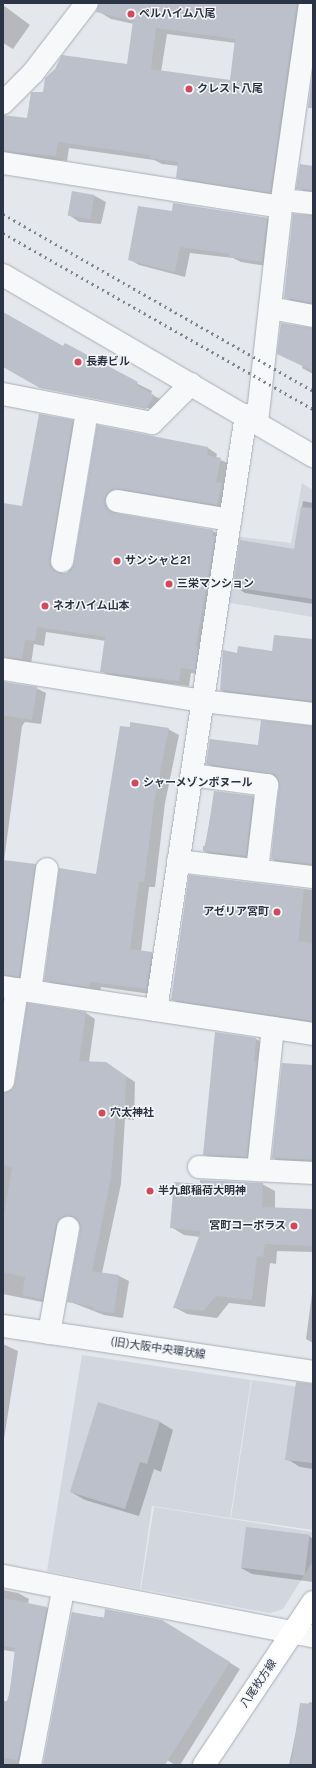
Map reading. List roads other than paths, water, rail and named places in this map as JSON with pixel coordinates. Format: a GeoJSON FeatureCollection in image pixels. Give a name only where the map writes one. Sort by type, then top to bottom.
{"type":"FeatureCollection","features":[{"type":"Feature","properties":{"kind":"main road","name":"八尾枚方線"},"geometry":{"type":"LineString","coordinates":[[204,1765],[303,1634],[313,1602]]}},
{"type":"Feature","properties":{"kind":"street"},"geometry":{"type":"LineString","coordinates":[[3,103],[34,73],[87,3]]}},
{"type":"Feature","properties":{"kind":"street"},"geometry":{"type":"LineString","coordinates":[[156,1010],[230,520],[251,419],[270,308],[282,204],[310,3]]}},
{"type":"Feature","properties":{"kind":"street"},"geometry":{"type":"LineString","coordinates":[[3,163],[282,204],[313,203]]}},
{"type":"Feature","properties":{"kind":"street"},"geometry":{"type":"LineString","coordinates":[[3,275],[313,456]]}},
{"type":"Feature","properties":{"kind":"street"},"geometry":{"type":"LineString","coordinates":[[270,308],[313,316]]}},
{"type":"Feature","properties":{"kind":"street"},"geometry":{"type":"LineString","coordinates":[[3,394],[152,423],[192,384]]}},
{"type":"Feature","properties":{"kind":"street"},"geometry":{"type":"LineString","coordinates":[[62,561],[87,410]]}},
{"type":"Feature","properties":{"kind":"street"},"geometry":{"type":"LineString","coordinates":[[117,501],[230,520]]}},
{"type":"Feature","properties":{"kind":"street"},"geometry":{"type":"LineString","coordinates":[[3,669],[203,701],[313,714]]}},
{"type":"Feature","properties":{"kind":"street"},"geometry":{"type":"LineString","coordinates":[[192,775],[267,785],[257,870]]}},
{"type":"Feature","properties":{"kind":"street"},"geometry":{"type":"LineString","coordinates":[[178,861],[313,877]]}},
{"type":"Feature","properties":{"kind":"street"},"geometry":{"type":"LineString","coordinates":[[3,1081],[17,989],[48,869]]}},
{"type":"Feature","properties":{"kind":"street"},"geometry":{"type":"LineString","coordinates":[[17,989],[313,1034]]}},
{"type":"Feature","properties":{"kind":"street"},"geometry":{"type":"LineString","coordinates":[[258,1170],[274,1028]]}},
{"type":"Feature","properties":{"kind":"street"},"geometry":{"type":"LineString","coordinates":[[199,1167],[313,1173]]}},
{"type":"Feature","properties":{"kind":"street"},"geometry":{"type":"LineString","coordinates":[[49,1333],[68,1228]]}},
{"type":"Feature","properties":{"kind":"street","name":"(旧)大阪中央環状線"},"geometry":{"type":"LineString","coordinates":[[3,1326],[313,1372]]}},
{"type":"Feature","properties":{"kind":"street"},"geometry":{"type":"LineString","coordinates":[[3,1576],[63,1590],[303,1634]]}},
{"type":"Feature","properties":{"kind":"street"},"geometry":{"type":"LineString","coordinates":[[30,1765],[63,1590]]}},
{"type":"Feature","properties":{"kind":"railway"},"geometry":{"type":"LineString","coordinates":[[3,214],[313,391]]}},
{"type":"Feature","properties":{"kind":"railway"},"geometry":{"type":"LineString","coordinates":[[3,233],[313,409]]}},
{"type":"Feature","properties":{"kind":"place","name":"ペルハイム八尾"},"geometry":{"type":"Point","coordinates":[131,14]}},
{"type":"Feature","properties":{"kind":"place","name":"クレスト八尾"},"geometry":{"type":"Point","coordinates":[189,89]}},
{"type":"Feature","properties":{"kind":"place","name":"長寿ビル"},"geometry":{"type":"Point","coordinates":[78,362]}},
{"type":"Feature","properties":{"kind":"place","name":"サンシャと21"},"geometry":{"type":"Point","coordinates":[117,561]}},
{"type":"Feature","properties":{"kind":"place","name":"三栄マンション"},"geometry":{"type":"Point","coordinates":[169,584]}},
{"type":"Feature","properties":{"kind":"place","name":"ネオハイム山本"},"geometry":{"type":"Point","coordinates":[45,606]}},
{"type":"Feature","properties":{"kind":"place","name":"シャーメゾンボヌール"},"geometry":{"type":"Point","coordinates":[135,783]}},
{"type":"Feature","properties":{"kind":"place","name":"アゼリア宮町"},"geometry":{"type":"Point","coordinates":[277,912]}},
{"type":"Feature","properties":{"kind":"place","name":"穴太神社"},"geometry":{"type":"Point","coordinates":[102,1113]}},
{"type":"Feature","properties":{"kind":"place","name":"半九郎稲荷大明神"},"geometry":{"type":"Point","coordinates":[150,1191]}},
{"type":"Feature","properties":{"kind":"place","name":"宮町コーポラス"},"geometry":{"type":"Point","coordinates":[294,1226]}}]}
